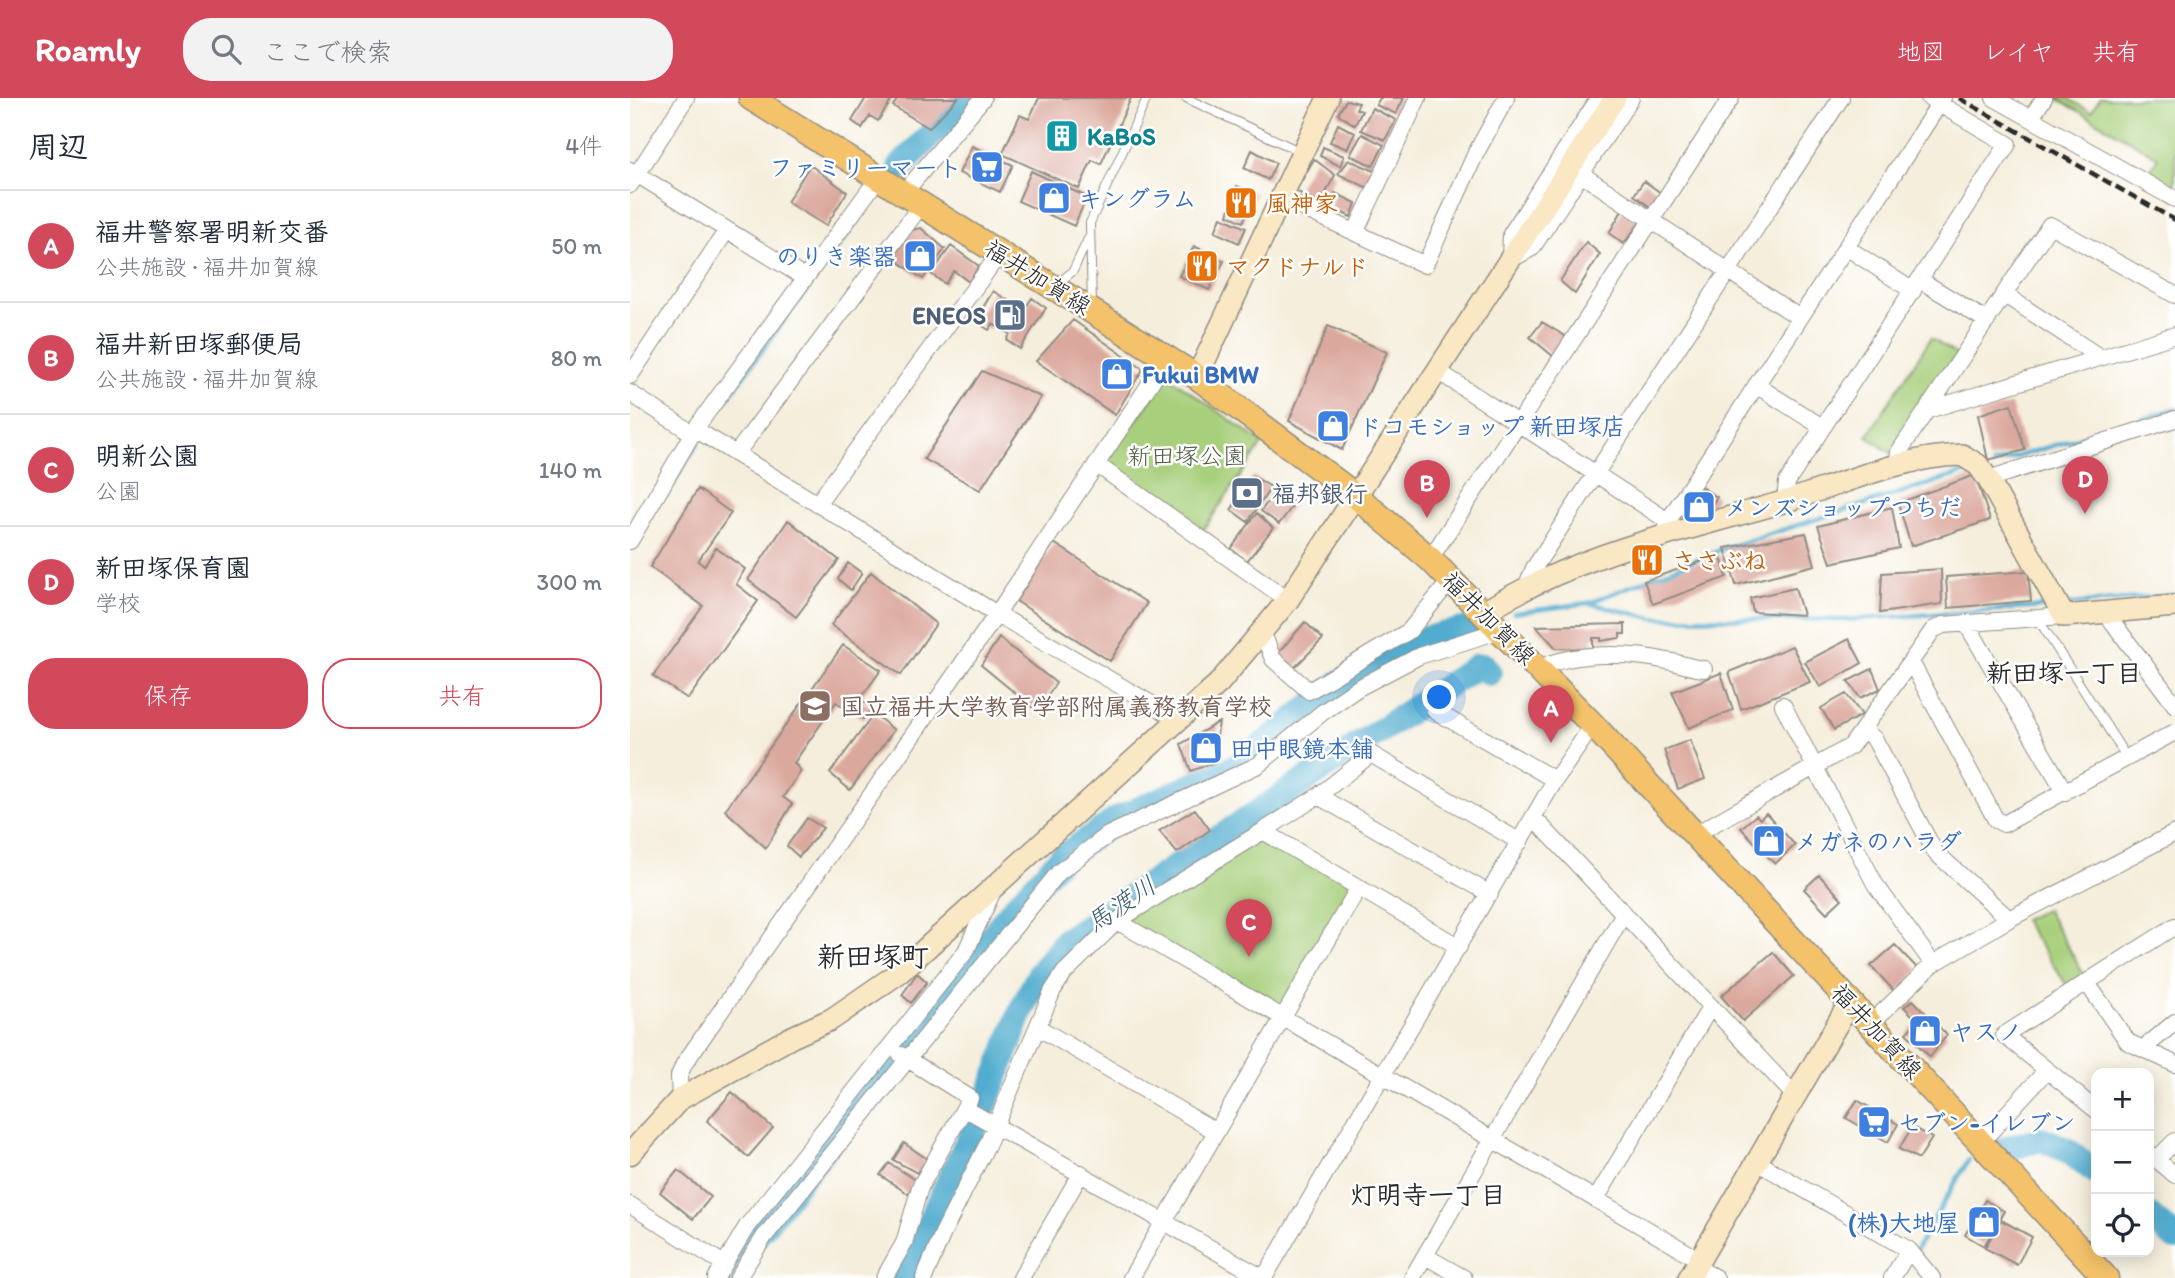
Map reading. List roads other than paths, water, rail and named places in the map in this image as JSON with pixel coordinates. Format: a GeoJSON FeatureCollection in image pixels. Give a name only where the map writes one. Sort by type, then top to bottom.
{"type":"FeatureCollection","features":[{"type":"Feature","properties":{"kind":"main road","name":"福井加賀線"},"geometry":{"type":"LineString","coordinates":[[751,98],[1197,377],[1356,496],[1430,559],[1597,729],[2105,1278]]}},
{"type":"Feature","properties":{"kind":"street"},"geometry":{"type":"LineString","coordinates":[[686,98],[632,177],[727,230],[805,278]]}},
{"type":"Feature","properties":{"kind":"street"},"geometry":{"type":"LineString","coordinates":[[736,454],[983,98]]}},
{"type":"Feature","properties":{"kind":"street"},"geometry":{"type":"LineString","coordinates":[[1197,377],[1328,98]]}},
{"type":"Feature","properties":{"kind":"street"},"geometry":{"type":"LineString","coordinates":[[1355,233],[1418,98]]}},
{"type":"Feature","properties":{"kind":"street"},"geometry":{"type":"LineString","coordinates":[[1281,198],[1425,265],[1476,153],[1506,98]]}},
{"type":"Feature","properties":{"kind":"street"},"geometry":{"type":"LineString","coordinates":[[1510,260],[1511,234],[1600,98]]}},
{"type":"Feature","properties":{"kind":"street"},"geometry":{"type":"LineString","coordinates":[[630,1154],[680,1099],[832,1019],[900,972],[1179,720],[1263,633],[1289,600],[1615,98]]}},
{"type":"Feature","properties":{"kind":"street"},"geometry":{"type":"LineString","coordinates":[[1510,260],[1532,248],[1631,98]]}},
{"type":"Feature","properties":{"kind":"street"},"geometry":{"type":"LineString","coordinates":[[1430,559],[1731,98]]}},
{"type":"Feature","properties":{"kind":"street"},"geometry":{"type":"LineString","coordinates":[[738,1278],[764,1237],[892,1078],[909,1061],[1059,872],[1108,835],[1258,765],[1323,712],[1358,688],[1492,621],[1527,585],[1534,568],[1841,98]]}},
{"type":"Feature","properties":{"kind":"street"},"geometry":{"type":"LineString","coordinates":[[1994,98],[2175,200]]}},
{"type":"Feature","properties":{"kind":"street"},"geometry":{"type":"LineString","coordinates":[[2031,118],[2044,98]]}},
{"type":"Feature","properties":{"kind":"street"},"geometry":{"type":"LineString","coordinates":[[1667,528],[1937,100],[2008,144],[1787,482],[1785,501]]}},
{"type":"Feature","properties":{"kind":"street"},"geometry":{"type":"LineString","coordinates":[[1581,174],[1800,318]]}},
{"type":"Feature","properties":{"kind":"street"},"geometry":{"type":"LineString","coordinates":[[631,539],[694,431],[879,177]]}},
{"type":"Feature","properties":{"kind":"street"},"geometry":{"type":"LineString","coordinates":[[1897,467],[1899,452],[2050,225],[2175,295]]}},
{"type":"Feature","properties":{"kind":"street"},"geometry":{"type":"LineString","coordinates":[[630,376],[727,230]]}},
{"type":"Feature","properties":{"kind":"street"},"geometry":{"type":"LineString","coordinates":[[1846,247],[1987,321]]}},
{"type":"Feature","properties":{"kind":"street"},"geometry":{"type":"LineString","coordinates":[[817,504],[1000,253]]}},
{"type":"Feature","properties":{"kind":"street"},"geometry":{"type":"LineString","coordinates":[[2005,295],[2098,356]]}},
{"type":"Feature","properties":{"kind":"street"},"geometry":{"type":"LineString","coordinates":[[1928,410],[2098,356],[2175,335]]}},
{"type":"Feature","properties":{"kind":"street"},"geometry":{"type":"LineString","coordinates":[[680,1099],[679,1076],[684,1064],[997,614],[1167,358]]}},
{"type":"Feature","properties":{"kind":"street"},"geometry":{"type":"LineString","coordinates":[[1436,370],[1595,474],[1667,528]]}},
{"type":"Feature","properties":{"kind":"street"},"geometry":{"type":"LineString","coordinates":[[1756,385],[1822,427]]}},
{"type":"Feature","properties":{"kind":"street"},"geometry":{"type":"LineString","coordinates":[[630,393],[1179,720]]}},
{"type":"Feature","properties":{"kind":"street"},"geometry":{"type":"LineString","coordinates":[[1988,479],[2175,419]]}},
{"type":"Feature","properties":{"kind":"street"},"geometry":{"type":"LineString","coordinates":[[1527,585],[1667,528],[1785,501],[1897,467],[1962,455],[1978,465],[1988,479],[2064,616]]}},
{"type":"Feature","properties":{"kind":"street"},"geometry":{"type":"LineString","coordinates":[[1097,464],[1289,600]]}},
{"type":"Feature","properties":{"kind":"street"},"geometry":{"type":"LineString","coordinates":[[1263,633],[1273,659],[1309,691],[1409,631],[1451,580]]}},
{"type":"Feature","properties":{"kind":"street"},"geometry":{"type":"LineString","coordinates":[[1694,835],[1851,746],[1933,630],[1943,625],[2175,606]]}},
{"type":"Feature","properties":{"kind":"street"},"geometry":{"type":"LineString","coordinates":[[2105,612],[2175,705]]}},
{"type":"Feature","properties":{"kind":"street"},"geometry":{"type":"LineString","coordinates":[[1966,623],[2065,792]]}},
{"type":"Feature","properties":{"kind":"street"},"geometry":{"type":"LineString","coordinates":[[1539,668],[1580,656],[1625,656],[1704,669]]}},
{"type":"Feature","properties":{"kind":"street"},"geometry":{"type":"LineString","coordinates":[[1911,662],[1996,820],[2004,824],[2175,732]]}},
{"type":"Feature","properties":{"kind":"street"},"geometry":{"type":"LineString","coordinates":[[1783,705],[1875,884],[1933,964]]}},
{"type":"Feature","properties":{"kind":"street"},"geometry":{"type":"LineString","coordinates":[[1435,710],[1555,780]]}},
{"type":"Feature","properties":{"kind":"street"},"geometry":{"type":"LineString","coordinates":[[966,1110],[1264,1278],[1555,780],[1597,729]]}},
{"type":"Feature","properties":{"kind":"street"},"geometry":{"type":"LineString","coordinates":[[1864,730],[1875,740],[1935,852],[2009,919]]}},
{"type":"Feature","properties":{"kind":"street"},"geometry":{"type":"LineString","coordinates":[[924,1278],[1039,1028],[1053,990],[1064,973],[1117,921],[1318,796],[1371,754],[1520,842]]}},
{"type":"Feature","properties":{"kind":"street"},"geometry":{"type":"LineString","coordinates":[[1318,796],[1490,894]]}},
{"type":"Feature","properties":{"kind":"street"},"geometry":{"type":"LineString","coordinates":[[1534,818],[1795,1096]]}},
{"type":"Feature","properties":{"kind":"street"},"geometry":{"type":"LineString","coordinates":[[1264,831],[1459,947]]}},
{"type":"Feature","properties":{"kind":"street"},"geometry":{"type":"LineString","coordinates":[[1870,1024],[1933,964],[2009,919],[2175,832]]}},
{"type":"Feature","properties":{"kind":"street"},"geometry":{"type":"LineString","coordinates":[[630,1205],[720,1271],[747,1226],[966,951],[994,887]]}},
{"type":"Feature","properties":{"kind":"street"},"geometry":{"type":"LineString","coordinates":[[1131,1278],[1359,887]]}},
{"type":"Feature","properties":{"kind":"street"},"geometry":{"type":"LineString","coordinates":[[1412,1278],[1624,913]]}},
{"type":"Feature","properties":{"kind":"street"},"geometry":{"type":"LineString","coordinates":[[1117,921],[1595,1199],[1695,1268],[1716,1278]]}},
{"type":"Feature","properties":{"kind":"street"},"geometry":{"type":"LineString","coordinates":[[2091,1106],[2004,1035],[2175,926]]}},
{"type":"Feature","properties":{"kind":"street"},"geometry":{"type":"LineString","coordinates":[[2087,983],[2128,1042],[2175,1064]]}},
{"type":"Feature","properties":{"kind":"street"},"geometry":{"type":"LineString","coordinates":[[1695,1268],[1850,1002]]}},
{"type":"Feature","properties":{"kind":"street"},"geometry":{"type":"LineString","coordinates":[[1595,1199],[1711,1006]]}},
{"type":"Feature","properties":{"kind":"street"},"geometry":{"type":"LineString","coordinates":[[2143,1049],[2175,1022]]}},
{"type":"Feature","properties":{"kind":"street"},"geometry":{"type":"LineString","coordinates":[[1039,1028],[1215,1131]]}},
{"type":"Feature","properties":{"kind":"street"},"geometry":{"type":"LineString","coordinates":[[884,1278],[904,1243],[920,1186],[966,1110],[970,1098],[891,1047]]}},
{"type":"Feature","properties":{"kind":"street"},"geometry":{"type":"LineString","coordinates":[[1981,1143],[2047,1070]]}},
{"type":"Feature","properties":{"kind":"street"},"geometry":{"type":"LineString","coordinates":[[2154,1156],[2175,1141]]}},
{"type":"Feature","properties":{"kind":"street"},"geometry":{"type":"LineString","coordinates":[[2154,1158],[2175,1175]]}},
{"type":"Feature","properties":{"kind":"street"},"geometry":{"type":"LineString","coordinates":[[1757,1162],[1909,1250],[1932,1278]]}},
{"type":"Feature","properties":{"kind":"street"},"geometry":{"type":"LineString","coordinates":[[1021,1278],[1082,1173]]}},
{"type":"Feature","properties":{"kind":"street"},"geometry":{"type":"LineString","coordinates":[[1892,1278],[1909,1250]]}},
{"type":"Feature","properties":{"kind":"street"},"geometry":{"type":"LineString","coordinates":[[1425,1256],[1464,1278]]}},
{"type":"Feature","properties":{"kind":"lane"},"geometry":{"type":"LineString","coordinates":[[1092,311],[1090,223],[1147,98]]}},
{"type":"Feature","properties":{"kind":"lane"},"geometry":{"type":"LineString","coordinates":[[1186,98],[1303,153]]}},
{"type":"Feature","properties":{"kind":"lane"},"geometry":{"type":"LineString","coordinates":[[1054,287],[1073,271],[1090,234]]}},
{"type":"Feature","properties":{"kind":"lane"},"geometry":{"type":"LineString","coordinates":[[2036,617],[2127,758]]}},
{"type":"Feature","properties":{"kind":"waterway"},"geometry":{"type":"LineString","coordinates":[[900,167],[966,98]]}},
{"type":"Feature","properties":{"kind":"waterway"},"geometry":{"type":"LineString","coordinates":[[718,411],[863,213]]}},
{"type":"Feature","properties":{"kind":"waterway"},"geometry":{"type":"LineString","coordinates":[[1993,464],[2175,409]]}},
{"type":"Feature","properties":{"kind":"waterway"},"geometry":{"type":"LineString","coordinates":[[665,496],[698,443]]}},
{"type":"Feature","properties":{"kind":"waterway"},"geometry":{"type":"LineString","coordinates":[[1589,603],[1725,548],[1970,471]]}},
{"type":"Feature","properties":{"kind":"waterway"},"geometry":{"type":"LineString","coordinates":[[2071,604],[2175,595]]}},
{"type":"Feature","properties":{"kind":"waterway"},"geometry":{"type":"LineString","coordinates":[[1514,613],[1588,603],[1653,618],[1843,620],[2044,607]]}},
{"type":"Feature","properties":{"kind":"waterway"},"geometry":{"type":"LineString","coordinates":[[729,1278],[744,1251],[1012,910],[1062,857],[1119,818],[1237,766],[1338,684],[1425,639],[1472,628]]}},
{"type":"Feature","properties":{"kind":"waterway","name":"馬渡川"},"geometry":{"type":"LineString","coordinates":[[903,1278],[989,1096],[1022,1009],[1040,973],[1066,940],[1477,666],[1484,666],[1489,673]]}},
{"type":"Feature","properties":{"kind":"waterway","name":"馬渡川"},"geometry":{"type":"LineString","coordinates":[[1998,1151],[2041,1139],[2067,1150],[2091,1168]]}},
{"type":"Feature","properties":{"kind":"waterway"},"geometry":{"type":"LineString","coordinates":[[1916,1250],[1969,1159]]}},
{"type":"Feature","properties":{"kind":"waterway","name":"馬渡川"},"geometry":{"type":"LineString","coordinates":[[2154,1220],[2175,1238]]}},
{"type":"Feature","properties":{"kind":"railway"},"geometry":{"type":"LineString","coordinates":[[1959,98],[2175,220]]}},
{"type":"Feature","properties":{"kind":"place","name":"KaBoS"},"geometry":{"type":"Point","coordinates":[1062,136]}},
{"type":"Feature","properties":{"kind":"place","name":"ファミリーマート"},"geometry":{"type":"Point","coordinates":[987,167]}},
{"type":"Feature","properties":{"kind":"place","name":"キングラム"},"geometry":{"type":"Point","coordinates":[1054,198]}},
{"type":"Feature","properties":{"kind":"place","name":"風神家"},"geometry":{"type":"Point","coordinates":[1241,203]}},
{"type":"Feature","properties":{"kind":"place","name":"のりき楽器"},"geometry":{"type":"Point","coordinates":[920,256]}},
{"type":"Feature","properties":{"kind":"place","name":"マクドナルド"},"geometry":{"type":"Point","coordinates":[1202,266]}},
{"type":"Feature","properties":{"kind":"place","name":"ENEOS"},"geometry":{"type":"Point","coordinates":[1010,315]}},
{"type":"Feature","properties":{"kind":"place","name":"Fukui BMW"},"geometry":{"type":"Point","coordinates":[1117,374]}},
{"type":"Feature","properties":{"kind":"place","name":"ドコモショップ 新田塚店"},"geometry":{"type":"Point","coordinates":[1333,426]}},
{"type":"Feature","properties":{"kind":"place","name":"福邦銀行"},"geometry":{"type":"Point","coordinates":[1247,493]}},
{"type":"Feature","properties":{"kind":"place","name":"メンズショップつちだ"},"geometry":{"type":"Point","coordinates":[1699,507]}},
{"type":"Feature","properties":{"kind":"place","name":"新田塚保育園"},"geometry":{"type":"Point","coordinates":[2085,514]}},
{"type":"Feature","properties":{"kind":"place","name":"福井新田塚郵便局"},"geometry":{"type":"Point","coordinates":[1427,518]}},
{"type":"Feature","properties":{"kind":"place","name":"ささぶね"},"geometry":{"type":"Point","coordinates":[1647,560]}},
{"type":"Feature","properties":{"kind":"place","name":"国立福井大学教育学部附属義務教育学校"},"geometry":{"type":"Point","coordinates":[815,706]}},
{"type":"Feature","properties":{"kind":"place","name":"福井警察署明新交番"},"geometry":{"type":"Point","coordinates":[1551,743]}},
{"type":"Feature","properties":{"kind":"place","name":"田中眼鏡本舗"},"geometry":{"type":"Point","coordinates":[1206,748]}},
{"type":"Feature","properties":{"kind":"place","name":"メガネのハラダ"},"geometry":{"type":"Point","coordinates":[1769,841]}},
{"type":"Feature","properties":{"kind":"place","name":"明新公園"},"geometry":{"type":"Point","coordinates":[1249,957]}},
{"type":"Feature","properties":{"kind":"place","name":"ヤスノ"},"geometry":{"type":"Point","coordinates":[1925,1031]}},
{"type":"Feature","properties":{"kind":"place","name":"セブン-イレブン"},"geometry":{"type":"Point","coordinates":[1874,1122]}},
{"type":"Feature","properties":{"kind":"place","name":"(株)大地屋"},"geometry":{"type":"Point","coordinates":[1984,1222]}},
{"type":"Feature","properties":{"kind":"district","name":"新田塚一丁目"},"geometry":{"type":"Point","coordinates":[2064,673]}},
{"type":"Feature","properties":{"kind":"district","name":"新田塚町"},"geometry":{"type":"Point","coordinates":[873,956]}},
{"type":"Feature","properties":{"kind":"district","name":"灯明寺一丁目"},"geometry":{"type":"Point","coordinates":[1428,1195]}},
{"type":"Feature","properties":{"kind":"park label","name":"新田塚公園"},"geometry":{"type":"Point","coordinates":[1187,455]}}]}
